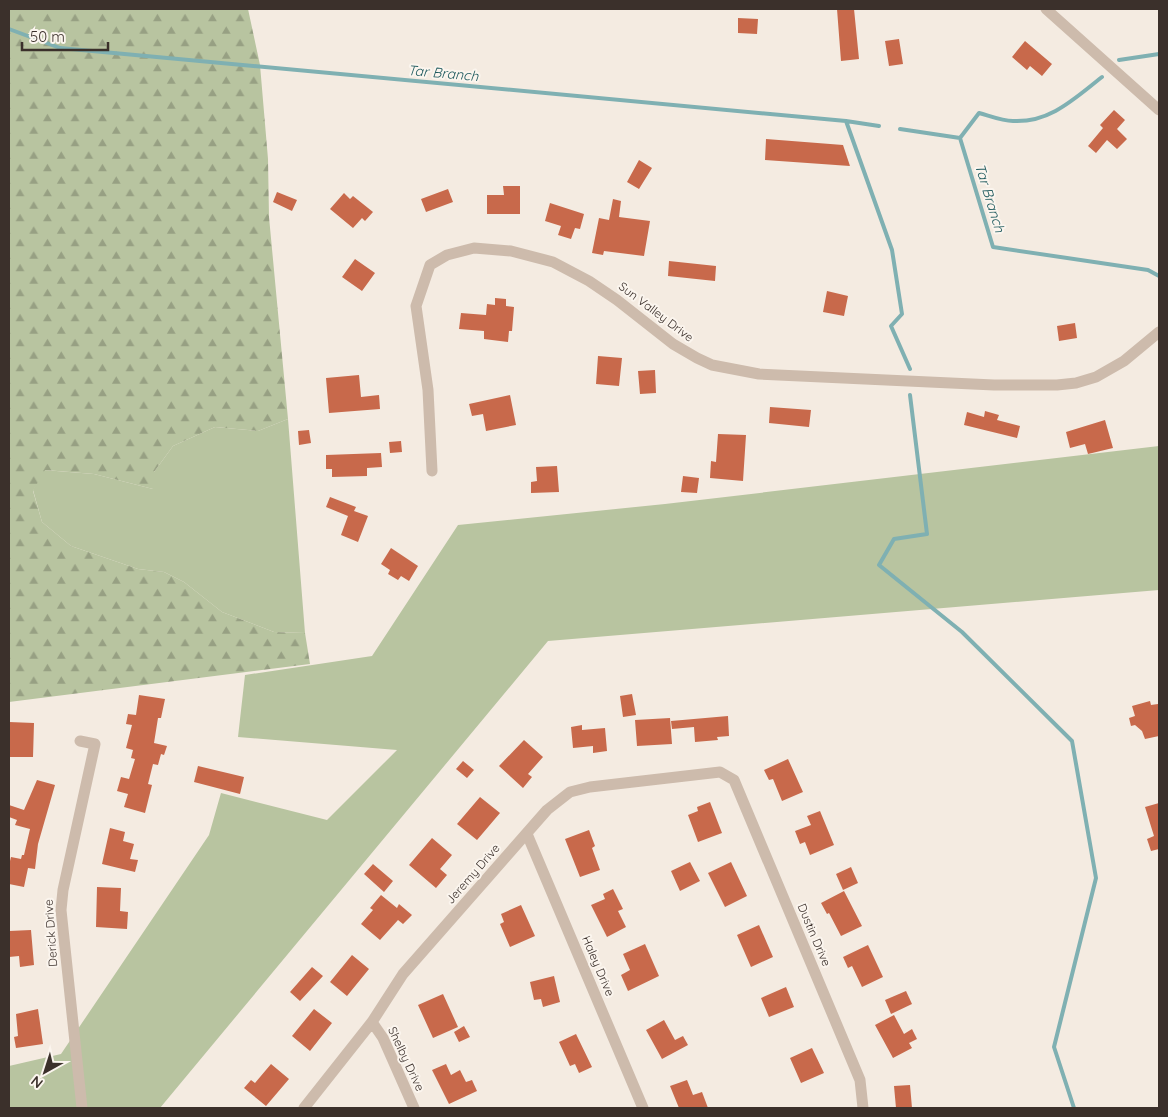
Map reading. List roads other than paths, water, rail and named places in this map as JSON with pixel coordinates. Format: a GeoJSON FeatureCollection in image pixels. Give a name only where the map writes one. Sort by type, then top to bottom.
{"type":"FeatureCollection","features":[{"type":"Feature","properties":{"kind":"street"},"geometry":{"type":"LineString","coordinates":[[1046,9],[1159,110]]}},
{"type":"Feature","properties":{"kind":"street","name":"Sun Valley Drive"},"geometry":{"type":"LineString","coordinates":[[432,471],[428,390],[416,306],[430,266],[447,254],[474,248],[511,250],[553,262],[596,286],[673,344],[697,358],[712,365],[759,374],[994,385],[1057,385],[1076,383],[1096,377],[1124,361],[1159,332]]}},
{"type":"Feature","properties":{"kind":"street","name":"Derick Drive"},"geometry":{"type":"LineString","coordinates":[[80,741],[95,744],[63,890],[61,910],[82,1108]]}},
{"type":"Feature","properties":{"kind":"street","name":"Jeremy Drive"},"geometry":{"type":"LineString","coordinates":[[304,1108],[372,1022],[403,974],[547,810],[570,792],[610,783],[690,774],[720,772],[730,777]]}},
{"type":"Feature","properties":{"kind":"street","name":"Dustin Drive"},"geometry":{"type":"LineString","coordinates":[[730,777],[734,780],[860,1080],[863,1108]]}},
{"type":"Feature","properties":{"kind":"street","name":"Haley Drive"},"geometry":{"type":"LineString","coordinates":[[527,834],[643,1108]]}},
{"type":"Feature","properties":{"kind":"street","name":"Shelby Drive"},"geometry":{"type":"LineString","coordinates":[[372,1022],[383,1038],[414,1108]]}},
{"type":"Feature","properties":{"kind":"waterway","name":"Tar Branch"},"geometry":{"type":"LineString","coordinates":[[9,29],[60,48],[846,121],[879,126]]}},
{"type":"Feature","properties":{"kind":"waterway"},"geometry":{"type":"LineString","coordinates":[[1119,60],[1159,54]]}},
{"type":"Feature","properties":{"kind":"waterway"},"geometry":{"type":"LineString","coordinates":[[960,138],[979,113],[1009,121],[1026,121],[1039,118],[1072,101],[1102,77]]}},
{"type":"Feature","properties":{"kind":"waterway"},"geometry":{"type":"LineString","coordinates":[[846,121],[892,250],[902,314],[891,326],[910,369]]}},
{"type":"Feature","properties":{"kind":"waterway","name":"Tar Branch"},"geometry":{"type":"LineString","coordinates":[[900,129],[960,138],[993,247],[1148,270],[1159,276]]}},
{"type":"Feature","properties":{"kind":"waterway"},"geometry":{"type":"LineString","coordinates":[[910,395],[927,534],[894,539],[879,565],[962,632],[1072,741],[1096,878],[1054,1047],[1074,1108]]}}]}
